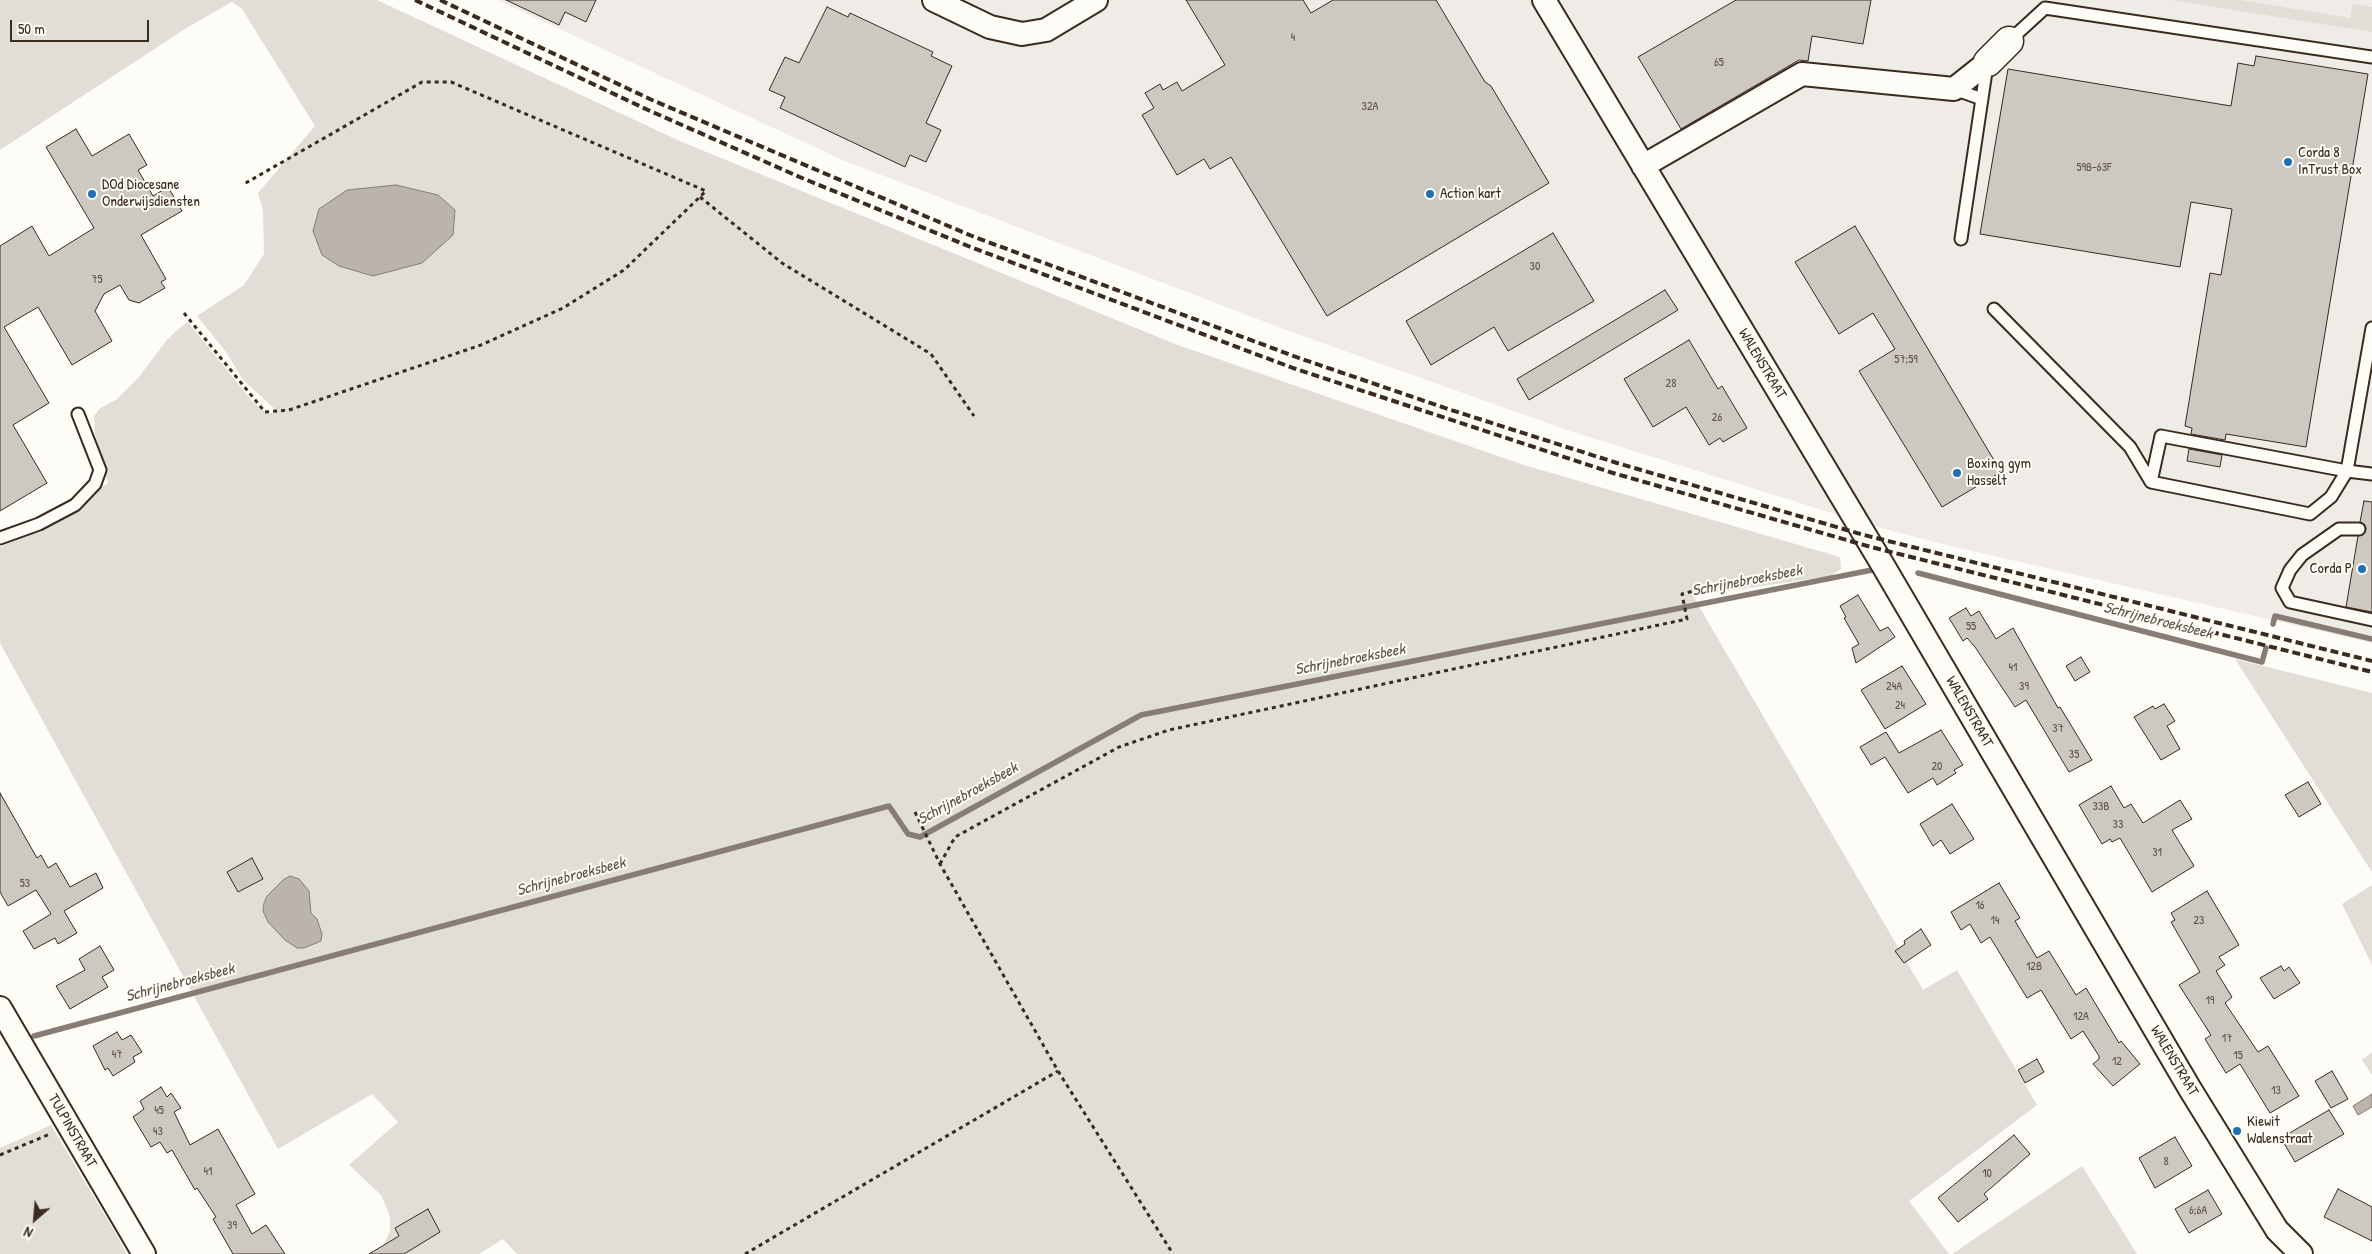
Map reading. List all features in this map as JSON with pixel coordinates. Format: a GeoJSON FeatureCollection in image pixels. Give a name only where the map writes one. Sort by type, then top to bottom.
{"type":"FeatureCollection","features":[{"type":"Feature","properties":{"kind":"street"},"geometry":{"type":"LineString","coordinates":[[934,0],[990,27],[1022,34],[1046,30],[1096,0]]}},
{"type":"Feature","properties":{"kind":"street","name":"WALENSTRAAT"},"geometry":{"type":"LineString","coordinates":[[1544,0],[1889,576],[2190,1089],[2277,1230],[2301,1254]]}},
{"type":"Feature","properties":{"kind":"street"},"geometry":{"type":"LineString","coordinates":[[1643,166],[1802,74],[1954,90],[1988,62],[2009,41]]}},
{"type":"Feature","properties":{"kind":"street","name":"TULPINSTRAAT"},"geometry":{"type":"LineString","coordinates":[[0,1008],[144,1254]]}},
{"type":"Feature","properties":{"kind":"lane"},"geometry":{"type":"LineString","coordinates":[[2009,41],[2045,8],[2372,57]]}},
{"type":"Feature","properties":{"kind":"lane"},"geometry":{"type":"LineString","coordinates":[[1961,239],[1988,62]]}},
{"type":"Feature","properties":{"kind":"lane"},"geometry":{"type":"LineString","coordinates":[[1954,90],[1982,99]]}},
{"type":"Feature","properties":{"kind":"lane"},"geometry":{"type":"LineString","coordinates":[[1994,309],[2130,447],[2151,482],[2310,514],[2331,497],[2347,471],[2367,392],[2372,328]]}},
{"type":"Feature","properties":{"kind":"lane"},"geometry":{"type":"LineString","coordinates":[[0,538],[39,524],[75,505],[95,484],[100,470],[78,414]]}},
{"type":"Feature","properties":{"kind":"lane"},"geometry":{"type":"LineString","coordinates":[[2151,482],[2161,436],[2372,474]]}},
{"type":"Feature","properties":{"kind":"lane"},"geometry":{"type":"LineString","coordinates":[[2359,529],[2339,529],[2302,555],[2290,570],[2282,588],[2290,602],[2372,620]]}},
{"type":"Feature","properties":{"kind":"path"},"geometry":{"type":"LineString","coordinates":[[184,313],[265,412],[289,410],[481,345],[563,308],[624,270],[706,191],[450,82],[422,82],[244,184]]}},
{"type":"Feature","properties":{"kind":"path"},"geometry":{"type":"LineString","coordinates":[[700,197],[782,262],[931,354],[974,416]]}},
{"type":"Feature","properties":{"kind":"path"},"geometry":{"type":"LineString","coordinates":[[940,864],[955,837],[1119,747],[1169,730],[1687,619],[1682,594],[1705,588]]}},
{"type":"Feature","properties":{"kind":"path"},"geometry":{"type":"LineString","coordinates":[[915,812],[940,864],[1058,1071],[1172,1254]]}},
{"type":"Feature","properties":{"kind":"path"},"geometry":{"type":"LineString","coordinates":[[746,1254],[1058,1071]]}},
{"type":"Feature","properties":{"kind":"path"},"geometry":{"type":"LineString","coordinates":[[0,1155],[68,1126]]}},
{"type":"Feature","properties":{"kind":"shaded area"},"geometry":{"type":"Polygon","coordinates":[[[0,0],[377,0],[682,142],[1175,344],[1524,465],[1840,557],[1841,569],[1830,576],[1693,596],[1923,990],[1957,970],[2037,1105],[1909,1201],[1949,1254],[517,1254],[503,1239],[479,1254],[386,1254],[382,1248],[390,1231],[390,1216],[381,1195],[349,1165],[398,1122],[372,1094],[278,1149],[0,643],[0,547],[58,519],[108,483],[95,434],[94,416],[99,409],[116,400],[139,377],[166,341],[178,329],[188,322],[253,402],[268,414],[277,411],[243,380],[226,352],[197,316],[244,285],[264,254],[263,211],[258,193],[315,126],[242,9],[232,2],[188,27],[0,150],[0,0]]]}},
{"type":"Feature","properties":{"kind":"shaded area"},"geometry":{"type":"Polygon","coordinates":[[[497,0],[2372,0],[2372,643],[1946,545],[1870,525],[1567,430],[1286,330],[845,161],[497,0]]]}},
{"type":"Feature","properties":{"kind":"shaded area"},"geometry":{"type":"Polygon","coordinates":[[[2171,0],[2240,0],[2350,18],[2353,4],[2372,7],[2372,32],[2171,0]]]}},
{"type":"Feature","properties":{"kind":"shaded area"},"geometry":{"type":"Polygon","coordinates":[[[396,185],[438,195],[455,210],[453,235],[422,263],[373,276],[339,266],[322,255],[313,231],[319,209],[347,190],[396,185]]]}},
{"type":"Feature","properties":{"kind":"shaded area"},"geometry":{"type":"Polygon","coordinates":[[[2235,659],[2372,693],[2372,872],[2235,659]]]}},
{"type":"Feature","properties":{"kind":"shaded area"},"geometry":{"type":"Polygon","coordinates":[[[290,876],[299,879],[309,891],[311,913],[317,919],[322,934],[321,941],[304,948],[297,948],[285,940],[268,922],[263,911],[267,896],[283,880],[290,876]]]}},
{"type":"Feature","properties":{"kind":"shaded area"},"geometry":{"type":"Polygon","coordinates":[[[2372,885],[2372,965],[2342,904],[2372,885]]]}},
{"type":"Feature","properties":{"kind":"shaded area"},"geometry":{"type":"Polygon","coordinates":[[[2372,1052],[2372,1075],[2362,1060],[2372,1052]]]}},
{"type":"Feature","properties":{"kind":"shaded area"},"geometry":{"type":"Polygon","coordinates":[[[2372,1094],[2372,1107],[2358,1115],[2353,1106],[2372,1094]]]}},
{"type":"Feature","properties":{"kind":"shaded area"},"geometry":{"type":"Polygon","coordinates":[[[51,1125],[127,1254],[0,1254],[0,1148],[51,1125]]]}},
{"type":"Feature","properties":{"kind":"shaded area"},"geometry":{"type":"Polygon","coordinates":[[[2082,1166],[2137,1254],[1952,1254],[2082,1166]]]}},
{"type":"Feature","properties":{"kind":"building"},"geometry":{"type":"Polygon","coordinates":[[[506,0],[596,0],[586,22],[565,12],[559,25],[506,0]]]}},
{"type":"Feature","properties":{"kind":"building"},"geometry":{"type":"Polygon","coordinates":[[[1186,0],[1303,0],[1311,13],[1333,0],[1436,0],[1485,82],[1491,86],[1549,183],[1327,316],[1231,157],[1210,169],[1204,159],[1177,175],[1142,115],[1154,108],[1145,93],[1160,84],[1163,90],[1177,82],[1182,91],[1225,65],[1186,0]]]}},
{"type":"Feature","properties":{"kind":"building"},"geometry":{"type":"Polygon","coordinates":[[[1736,0],[1871,0],[1863,44],[1812,36],[1808,61],[1799,60],[1681,129],[1638,57],[1736,0]]]}},
{"type":"Feature","properties":{"kind":"building"},"geometry":{"type":"Polygon","coordinates":[[[827,7],[848,17],[850,13],[933,52],[931,56],[952,66],[926,123],[941,130],[926,162],[910,155],[905,167],[780,108],[785,97],[769,90],[785,57],[799,63],[827,7]]]}},
{"type":"Feature","properties":{"kind":"building"},"geometry":{"type":"Polygon","coordinates":[[[2256,56],[2368,74],[2306,447],[2226,434],[2225,440],[2191,434],[2192,428],[2185,426],[2210,273],[2221,275],[2232,209],[2191,202],[2180,267],[1980,234],[2008,69],[2231,106],[2238,63],[2254,66],[2256,56]]]}},
{"type":"Feature","properties":{"kind":"building"},"geometry":{"type":"Polygon","coordinates":[[[76,129],[92,156],[129,134],[147,165],[138,170],[153,196],[168,187],[182,211],[141,235],[166,279],[161,282],[165,288],[139,303],[129,300],[120,285],[104,294],[95,311],[112,341],[72,365],[38,307],[4,327],[49,403],[13,425],[47,483],[0,511],[0,246],[32,226],[49,256],[94,228],[46,147],[76,129]]]}},
{"type":"Feature","properties":{"kind":"building"},"geometry":{"type":"Polygon","coordinates":[[[1855,226],[2001,472],[1942,507],[1859,371],[1895,349],[1873,313],[1839,334],[1795,262],[1855,226]]]}},
{"type":"Feature","properties":{"kind":"building"},"geometry":{"type":"Polygon","coordinates":[[[1553,233],[1594,301],[1508,351],[1494,327],[1431,365],[1406,321],[1553,233]]]}},
{"type":"Feature","properties":{"kind":"building"},"geometry":{"type":"Polygon","coordinates":[[[1665,290],[1678,310],[1529,400],[1517,379],[1665,290]]]}},
{"type":"Feature","properties":{"kind":"building"},"geometry":{"type":"Polygon","coordinates":[[[1689,340],[1718,389],[1722,386],[1747,428],[1723,442],[1720,438],[1709,445],[1686,407],[1653,427],[1624,379],[1689,340]]]}},
{"type":"Feature","properties":{"kind":"building"},"geometry":{"type":"Polygon","coordinates":[[[2189,449],[2222,455],[2220,467],[2187,461],[2189,449]]]}},
{"type":"Feature","properties":{"kind":"building","name":"Corda P"},"geometry":{"type":"Polygon","coordinates":[[[2364,501],[2372,502],[2372,612],[2346,607],[2358,536],[2363,535],[2366,529],[2365,525],[2360,522],[2364,501]]]}},
{"type":"Feature","properties":{"kind":"building"},"geometry":{"type":"Polygon","coordinates":[[[1858,595],[1880,631],[1888,627],[1895,637],[1856,663],[1852,648],[1859,644],[1844,618],[1846,617],[1840,606],[1858,595]]]}},
{"type":"Feature","properties":{"kind":"building"},"geometry":{"type":"Polygon","coordinates":[[[1966,608],[1971,616],[1979,611],[1996,639],[2013,628],[2058,708],[2060,707],[2092,760],[2069,772],[2026,700],[2015,707],[1975,647],[1967,638],[1963,641],[1949,618],[1966,608]]]}},
{"type":"Feature","properties":{"kind":"building"},"geometry":{"type":"Polygon","coordinates":[[[2081,657],[2090,672],[2075,681],[2066,666],[2081,657]]]}},
{"type":"Feature","properties":{"kind":"building"},"geometry":{"type":"Polygon","coordinates":[[[1902,666],[1926,704],[1885,729],[1861,690],[1902,666]]]}},
{"type":"Feature","properties":{"kind":"building"},"geometry":{"type":"Polygon","coordinates":[[[2164,704],[2175,721],[2167,726],[2180,749],[2161,760],[2134,717],[2153,706],[2155,709],[2164,704]]]}},
{"type":"Feature","properties":{"kind":"building"},"geometry":{"type":"Polygon","coordinates":[[[1941,730],[1963,765],[1954,770],[1956,773],[1937,785],[1933,778],[1908,793],[1885,757],[1871,765],[1860,747],[1886,732],[1899,753],[1941,730]]]}},
{"type":"Feature","properties":{"kind":"building"},"geometry":{"type":"Polygon","coordinates":[[[2308,782],[2321,804],[2299,817],[2285,795],[2308,782]]]}},
{"type":"Feature","properties":{"kind":"building"},"geometry":{"type":"Polygon","coordinates":[[[2111,786],[2124,808],[2131,804],[2143,823],[2180,800],[2192,819],[2172,830],[2194,866],[2152,892],[2120,838],[2112,842],[2110,839],[2102,844],[2079,805],[2111,786]]]}},
{"type":"Feature","properties":{"kind":"building"},"geometry":{"type":"Polygon","coordinates":[[[0,793],[37,858],[41,855],[48,868],[56,863],[70,887],[96,873],[103,888],[64,911],[77,933],[58,944],[55,938],[34,949],[23,931],[51,914],[36,890],[8,906],[0,892],[0,793]]]}},
{"type":"Feature","properties":{"kind":"building"},"geometry":{"type":"Polygon","coordinates":[[[1952,804],[1974,839],[1950,854],[1941,840],[1933,846],[1920,824],[1952,804]]]}},
{"type":"Feature","properties":{"kind":"building"},"geometry":{"type":"Polygon","coordinates":[[[252,858],[263,879],[238,892],[227,872],[252,858]]]}},
{"type":"Feature","properties":{"kind":"building"},"geometry":{"type":"Polygon","coordinates":[[[1999,883],[2020,918],[2015,921],[2037,958],[2049,951],[2076,995],[2086,988],[2119,1043],[2121,1041],[2140,1064],[2113,1086],[2093,1064],[2099,1059],[2099,1056],[2083,1031],[2071,1039],[2041,990],[2027,998],[1990,937],[1981,943],[1970,924],[1961,930],[1951,912],[1999,883]]]}},
{"type":"Feature","properties":{"kind":"building"},"geometry":{"type":"Polygon","coordinates":[[[2207,891],[2239,945],[2219,957],[2225,965],[2216,971],[2232,997],[2225,1003],[2258,1052],[2268,1046],[2299,1096],[2270,1113],[2240,1064],[2226,1073],[2205,1039],[2211,1035],[2179,985],[2200,972],[2171,922],[2175,920],[2171,913],[2207,891]]]}},
{"type":"Feature","properties":{"kind":"building"},"geometry":{"type":"Polygon","coordinates":[[[1921,929],[1931,945],[1904,963],[1895,951],[1905,944],[1904,941],[1921,929]]]}},
{"type":"Feature","properties":{"kind":"building"},"geometry":{"type":"Polygon","coordinates":[[[100,946],[114,970],[102,977],[108,987],[70,1009],[56,986],[85,970],[79,959],[100,946]]]}},
{"type":"Feature","properties":{"kind":"building"},"geometry":{"type":"Polygon","coordinates":[[[2281,966],[2284,971],[2289,967],[2300,983],[2274,999],[2260,978],[2281,966]]]}},
{"type":"Feature","properties":{"kind":"building"},"geometry":{"type":"Polygon","coordinates":[[[117,1032],[122,1040],[131,1035],[142,1052],[133,1057],[135,1062],[113,1076],[108,1068],[105,1070],[93,1046],[117,1032]]]}},
{"type":"Feature","properties":{"kind":"building"},"geometry":{"type":"Polygon","coordinates":[[[2037,1059],[2044,1072],[2025,1083],[2018,1070],[2037,1059]]]}},
{"type":"Feature","properties":{"kind":"building"},"geometry":{"type":"Polygon","coordinates":[[[2332,1071],[2348,1099],[2331,1108],[2315,1081],[2332,1071]]]}},
{"type":"Feature","properties":{"kind":"building"},"geometry":{"type":"Polygon","coordinates":[[[161,1087],[167,1097],[171,1093],[181,1108],[174,1112],[190,1145],[218,1129],[255,1194],[236,1205],[252,1234],[266,1225],[285,1254],[233,1254],[213,1219],[216,1217],[197,1188],[195,1190],[172,1150],[167,1153],[160,1142],[151,1147],[133,1117],[144,1109],[140,1101],[161,1087]]]}},
{"type":"Feature","properties":{"kind":"building"},"geometry":{"type":"Polygon","coordinates":[[[2329,1110],[2344,1134],[2295,1162],[2281,1138],[2329,1110]]]}},
{"type":"Feature","properties":{"kind":"building"},"geometry":{"type":"Polygon","coordinates":[[[2014,1135],[2030,1154],[1984,1194],[1988,1199],[1958,1222],[1938,1198],[2014,1135]]]}},
{"type":"Feature","properties":{"kind":"building"},"geometry":{"type":"Polygon","coordinates":[[[2175,1137],[2192,1166],[2155,1188],[2139,1158],[2175,1137]]]}},
{"type":"Feature","properties":{"kind":"building"},"geometry":{"type":"Polygon","coordinates":[[[2338,1189],[2372,1207],[2372,1241],[2324,1217],[2338,1189]]]}},
{"type":"Feature","properties":{"kind":"building"},"geometry":{"type":"Polygon","coordinates":[[[2208,1190],[2222,1214],[2189,1233],[2175,1209],[2208,1190]]]}},
{"type":"Feature","properties":{"kind":"building"},"geometry":{"type":"Polygon","coordinates":[[[428,1209],[440,1232],[404,1254],[369,1254],[399,1236],[395,1228],[428,1209]]]}},
{"type":"Feature","properties":{"kind":"waterway","name":"Schrijnebroeksbeek"},"geometry":{"type":"LineString","coordinates":[[34,1036],[889,806],[908,834],[920,837],[1141,715],[1872,570]]}},
{"type":"Feature","properties":{"kind":"waterway","name":"Schrijnebroeksbeek"},"geometry":{"type":"LineString","coordinates":[[1918,573],[2262,662],[2266,648]]}},
{"type":"Feature","properties":{"kind":"waterway","name":"Schrijnebroeksbeek"},"geometry":{"type":"LineString","coordinates":[[2273,624],[2275,616],[2372,639]]}},
{"type":"Feature","properties":{"kind":"railway"},"geometry":{"type":"LineString","coordinates":[[415,0],[648,110],[802,178],[968,246],[1293,368],[1613,473],[1871,547],[2372,672]]}},
{"type":"Feature","properties":{"kind":"railway"},"geometry":{"type":"LineString","coordinates":[[440,0],[652,100],[972,236],[1299,358],[1448,409],[1617,463],[1864,535],[2372,661]]}},
{"type":"Feature","properties":{"kind":"place","name":"Corda 8 InTrust Box"},"geometry":{"type":"Point","coordinates":[2288,162]}},
{"type":"Feature","properties":{"kind":"place","name":"DOd Diocesane Onderwijsdiensten"},"geometry":{"type":"Point","coordinates":[92,194]}},
{"type":"Feature","properties":{"kind":"place","name":"Action kart"},"geometry":{"type":"Point","coordinates":[1430,194]}},
{"type":"Feature","properties":{"kind":"place","name":"Boxing gym Hasselt"},"geometry":{"type":"Point","coordinates":[1957,473]}},
{"type":"Feature","properties":{"kind":"place","name":"Corda P"},"geometry":{"type":"Point","coordinates":[2362,569]}},
{"type":"Feature","properties":{"kind":"place","name":"Kiewit Walenstraat"},"geometry":{"type":"Point","coordinates":[2237,1131]}}]}
